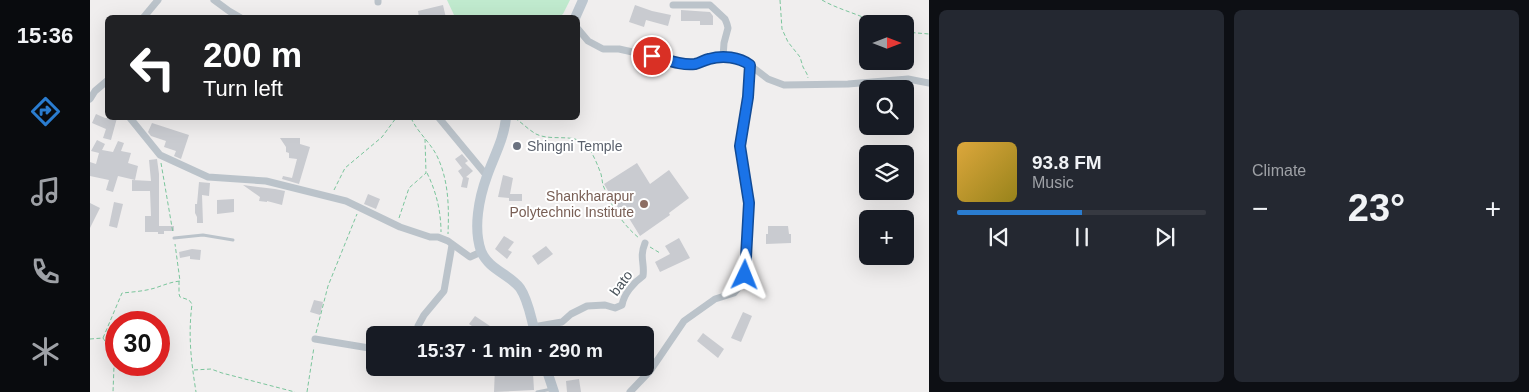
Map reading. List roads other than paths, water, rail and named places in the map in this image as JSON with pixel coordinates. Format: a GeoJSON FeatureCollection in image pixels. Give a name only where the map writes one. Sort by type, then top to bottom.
{"type":"FeatureCollection","features":[{"type":"Feature","properties":{"kind":"main road"},"geometry":{"type":"LineString","coordinates":[[576,15],[583,0]]}},
{"type":"Feature","properties":{"kind":"main road"},"geometry":{"type":"LineString","coordinates":[[506,120],[505,131],[487,176],[478,212],[478,239],[487,263],[515,282],[521,289],[533,326]]}},
{"type":"Feature","properties":{"kind":"main road"},"geometry":{"type":"LineString","coordinates":[[548,376],[553,391]]}},
{"type":"Feature","properties":{"kind":"street"},"geometry":{"type":"LineString","coordinates":[[146,15],[158,0]]}},
{"type":"Feature","properties":{"kind":"street"},"geometry":{"type":"LineString","coordinates":[[214,0],[236,15]]}},
{"type":"Feature","properties":{"kind":"street"},"geometry":{"type":"LineString","coordinates":[[673,6],[710,5],[725,19],[728,28],[723,57]]}},
{"type":"Feature","properties":{"kind":"street"},"geometry":{"type":"LineString","coordinates":[[580,31],[588,41],[603,49],[620,49],[682,64],[695,64],[710,58],[723,57],[743,60],[775,82],[791,85],[848,84],[908,79],[929,83]]}},
{"type":"Feature","properties":{"kind":"street"},"geometry":{"type":"LineString","coordinates":[[630,392],[650,371],[684,321],[715,299],[734,292],[744,281],[749,203],[740,146],[748,97],[750,65]]}},
{"type":"Feature","properties":{"kind":"street"},"geometry":{"type":"LineString","coordinates":[[90,99],[95,91],[105,83]]}},
{"type":"Feature","properties":{"kind":"street"},"geometry":{"type":"LineString","coordinates":[[132,120],[160,155],[208,177],[266,181],[346,201],[400,227],[430,237],[438,237],[470,257],[482,252]]}},
{"type":"Feature","properties":{"kind":"street"},"geometry":{"type":"LineString","coordinates":[[441,120],[487,176]]}},
{"type":"Feature","properties":{"kind":"street"},"geometry":{"type":"LineString","coordinates":[[418,326],[424,315],[444,291],[450,243]]}},
{"type":"Feature","properties":{"kind":"street","name":"bato"},"geometry":{"type":"LineString","coordinates":[[550,326],[562,322],[571,314],[587,306],[605,305],[614,308],[622,305],[623,298],[636,281],[643,276],[644,270],[641,261],[645,243]]}},
{"type":"Feature","properties":{"kind":"street"},"geometry":{"type":"LineString","coordinates":[[315,339],[366,348]]}},
{"type":"Feature","properties":{"kind":"lane"},"geometry":{"type":"LineString","coordinates":[[174,238],[203,235],[233,240]]}},
{"type":"Feature","properties":{"kind":"lane"},"geometry":{"type":"LineString","coordinates":[[537,392],[553,391]]}},
{"type":"Feature","properties":{"kind":"place","name":"Shingni Temple"},"geometry":{"type":"Point","coordinates":[517,146]}},
{"type":"Feature","properties":{"kind":"place","name":"Shankharapur Polytechnic Institute"},"geometry":{"type":"Point","coordinates":[644,204]}}]}
